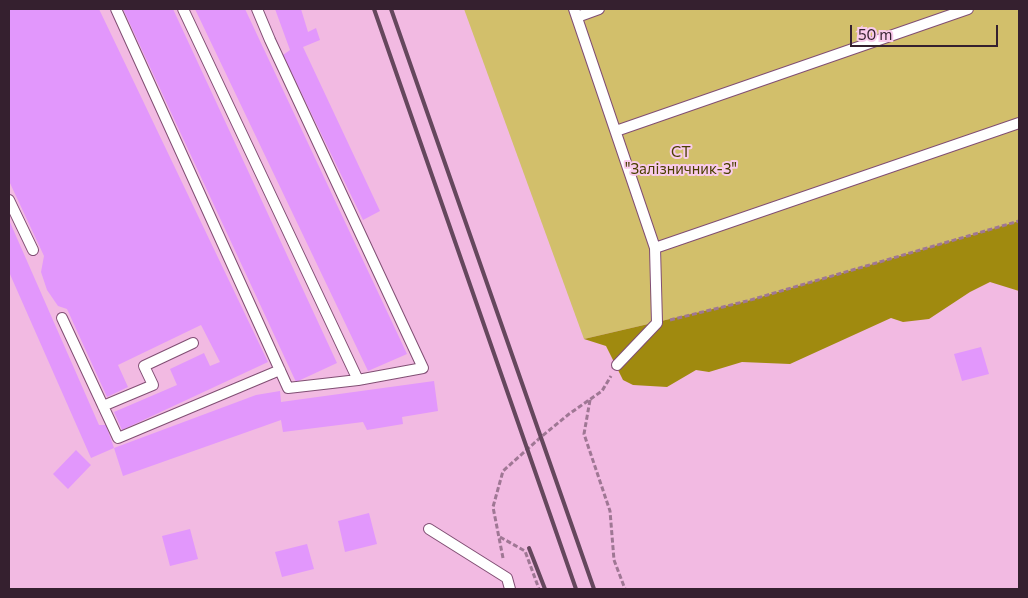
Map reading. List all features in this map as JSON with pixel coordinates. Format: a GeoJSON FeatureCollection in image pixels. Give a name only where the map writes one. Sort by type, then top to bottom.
{"type":"FeatureCollection","features":[{"type":"Feature","properties":{"kind":"lane"},"geometry":{"type":"LineString","coordinates":[[116,9],[288,388],[358,380],[423,368],[257,9]]}},
{"type":"Feature","properties":{"kind":"lane"},"geometry":{"type":"LineString","coordinates":[[183,9],[358,380]]}},
{"type":"Feature","properties":{"kind":"lane"},"geometry":{"type":"LineString","coordinates":[[599,9],[576,13],[656,248],[657,323],[617,365]]}},
{"type":"Feature","properties":{"kind":"lane"},"geometry":{"type":"LineString","coordinates":[[616,131],[968,9]]}},
{"type":"Feature","properties":{"kind":"lane"},"geometry":{"type":"LineString","coordinates":[[656,248],[1019,123]]}},
{"type":"Feature","properties":{"kind":"lane"},"geometry":{"type":"LineString","coordinates":[[9,200],[33,250]]}},
{"type":"Feature","properties":{"kind":"lane"},"geometry":{"type":"LineString","coordinates":[[62,318],[118,438],[280,370]]}},
{"type":"Feature","properties":{"kind":"lane"},"geometry":{"type":"LineString","coordinates":[[103,406],[153,385],[144,366],[193,343]]}},
{"type":"Feature","properties":{"kind":"lane"},"geometry":{"type":"LineString","coordinates":[[428,529],[507,578],[510,589]]}},
{"type":"Feature","properties":{"kind":"path"},"geometry":{"type":"LineString","coordinates":[[657,323],[747,301],[1019,221]]}},
{"type":"Feature","properties":{"kind":"path"},"geometry":{"type":"LineString","coordinates":[[507,578],[493,508],[503,471],[541,436],[602,391],[617,365]]}},
{"type":"Feature","properties":{"kind":"path"},"geometry":{"type":"LineString","coordinates":[[590,399],[584,434],[610,511],[614,560],[625,589]]}},
{"type":"Feature","properties":{"kind":"path"},"geometry":{"type":"LineString","coordinates":[[499,537],[525,551],[539,589]]}},
{"type":"Feature","properties":{"kind":"green space","name":"СТ \"Залізничник-3\""},"geometry":{"type":"Polygon","coordinates":[[[464,9],[1019,9],[1019,221],[747,301],[584,339],[464,9]]]}},
{"type":"Feature","properties":{"kind":"shaded area"},"geometry":{"type":"Polygon","coordinates":[[[1019,221],[1019,291],[990,282],[970,292],[929,319],[903,322],[891,318],[790,364],[742,362],[709,372],[696,370],[667,387],[633,385],[623,380],[606,346],[584,339],[747,301],[1019,221]]]}},
{"type":"Feature","properties":{"kind":"building"},"geometry":{"type":"Polygon","coordinates":[[[9,9],[99,9],[268,362],[122,430],[114,412],[177,385],[170,369],[204,353],[210,366],[220,362],[201,325],[118,365],[128,387],[107,397],[67,309],[58,306],[47,290],[41,272],[44,256],[9,181],[9,9]]]}},
{"type":"Feature","properties":{"kind":"building"},"geometry":{"type":"Polygon","coordinates":[[[123,9],[173,9],[337,363],[296,382],[123,9]]]}},
{"type":"Feature","properties":{"kind":"building"},"geometry":{"type":"Polygon","coordinates":[[[195,9],[245,9],[407,354],[368,371],[195,9]]]}},
{"type":"Feature","properties":{"kind":"building"},"geometry":{"type":"Polygon","coordinates":[[[275,9],[301,9],[308,32],[316,28],[320,40],[303,47],[380,211],[363,220],[283,55],[290,50],[275,9]]]}},
{"type":"Feature","properties":{"kind":"building"},"geometry":{"type":"Polygon","coordinates":[[[9,220],[99,425],[106,425],[114,448],[91,458],[9,272],[9,220]]]}},
{"type":"Feature","properties":{"kind":"building"},"geometry":{"type":"Polygon","coordinates":[[[981,347],[989,374],[962,381],[954,354],[981,347]]]}},
{"type":"Feature","properties":{"kind":"building"},"geometry":{"type":"Polygon","coordinates":[[[434,381],[438,411],[402,417],[403,424],[367,430],[363,422],[283,432],[281,420],[123,476],[114,448],[256,395],[280,391],[281,402],[434,381]]]}},
{"type":"Feature","properties":{"kind":"building"},"geometry":{"type":"Polygon","coordinates":[[[76,450],[91,465],[68,489],[53,474],[76,450]]]}},
{"type":"Feature","properties":{"kind":"building"},"geometry":{"type":"Polygon","coordinates":[[[369,513],[377,544],[345,552],[338,521],[369,513]]]}},
{"type":"Feature","properties":{"kind":"building"},"geometry":{"type":"Polygon","coordinates":[[[190,529],[198,559],[170,566],[162,536],[190,529]]]}},
{"type":"Feature","properties":{"kind":"building"},"geometry":{"type":"Polygon","coordinates":[[[307,544],[314,569],[282,577],[275,552],[307,544]]]}},
{"type":"Feature","properties":{"kind":"railway"},"geometry":{"type":"LineString","coordinates":[[374,9],[576,589]]}},
{"type":"Feature","properties":{"kind":"railway"},"geometry":{"type":"LineString","coordinates":[[391,9],[594,589]]}},
{"type":"Feature","properties":{"kind":"railway"},"geometry":{"type":"LineString","coordinates":[[529,548],[545,589]]}}]}
